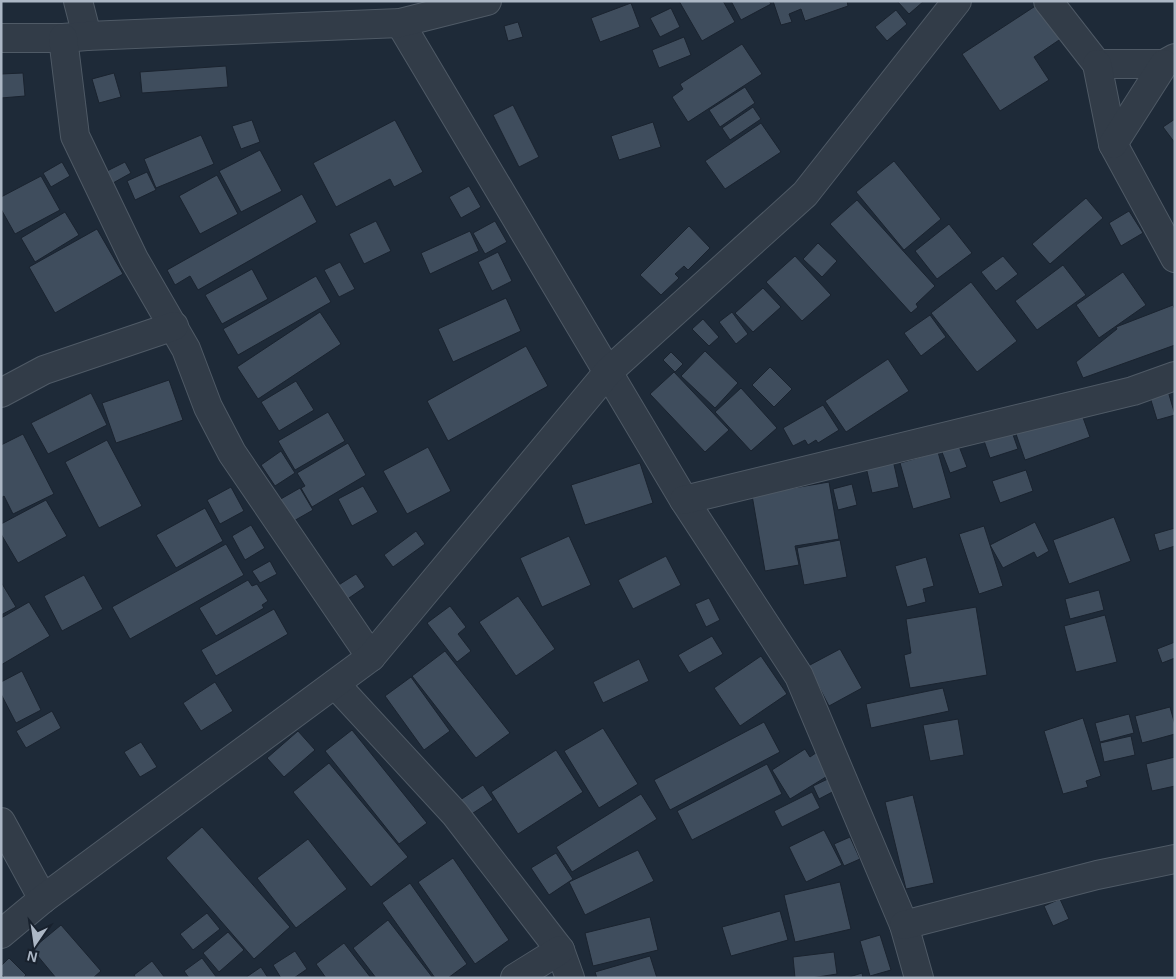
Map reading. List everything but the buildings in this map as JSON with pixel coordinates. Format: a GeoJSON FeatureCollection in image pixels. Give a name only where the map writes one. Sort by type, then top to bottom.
{"type":"FeatureCollection","features":[{"type":"Feature","properties":{"kind":"street"},"geometry":{"type":"LineString","coordinates":[[78,1],[75,37],[75,136],[134,258],[186,349],[208,407],[232,452],[371,657]]}},
{"type":"Feature","properties":{"kind":"street"},"geometry":{"type":"LineString","coordinates":[[1,38],[75,37],[400,23],[487,1]]}},
{"type":"Feature","properties":{"kind":"street"},"geometry":{"type":"LineString","coordinates":[[1,934],[43,899],[371,657],[608,372],[805,194],[957,1]]}},
{"type":"Feature","properties":{"kind":"street"},"geometry":{"type":"LineString","coordinates":[[1048,1],[1097,64],[1114,144],[1175,258]]}},
{"type":"Feature","properties":{"kind":"street"},"geometry":{"type":"LineString","coordinates":[[400,23],[684,500],[799,676],[904,925],[919,978]]}},
{"type":"Feature","properties":{"kind":"street"},"geometry":{"type":"LineString","coordinates":[[1097,64],[1170,61]]}},
{"type":"Feature","properties":{"kind":"street"},"geometry":{"type":"LineString","coordinates":[[1114,144],[1170,61]]}},
{"type":"Feature","properties":{"kind":"street"},"geometry":{"type":"LineString","coordinates":[[1,393],[44,370],[174,326]]}},
{"type":"Feature","properties":{"kind":"street"},"geometry":{"type":"LineString","coordinates":[[684,500],[1133,391],[1175,376]]}},
{"type":"Feature","properties":{"kind":"street"},"geometry":{"type":"LineString","coordinates":[[335,684],[455,814],[560,950],[570,978]]}},
{"type":"Feature","properties":{"kind":"street"},"geometry":{"type":"LineString","coordinates":[[1,822],[43,899]]}},
{"type":"Feature","properties":{"kind":"street"},"geometry":{"type":"LineString","coordinates":[[904,925],[1098,875],[1175,859]]}},
{"type":"Feature","properties":{"kind":"street"},"geometry":{"type":"LineString","coordinates":[[515,978],[560,950]]}}]}
